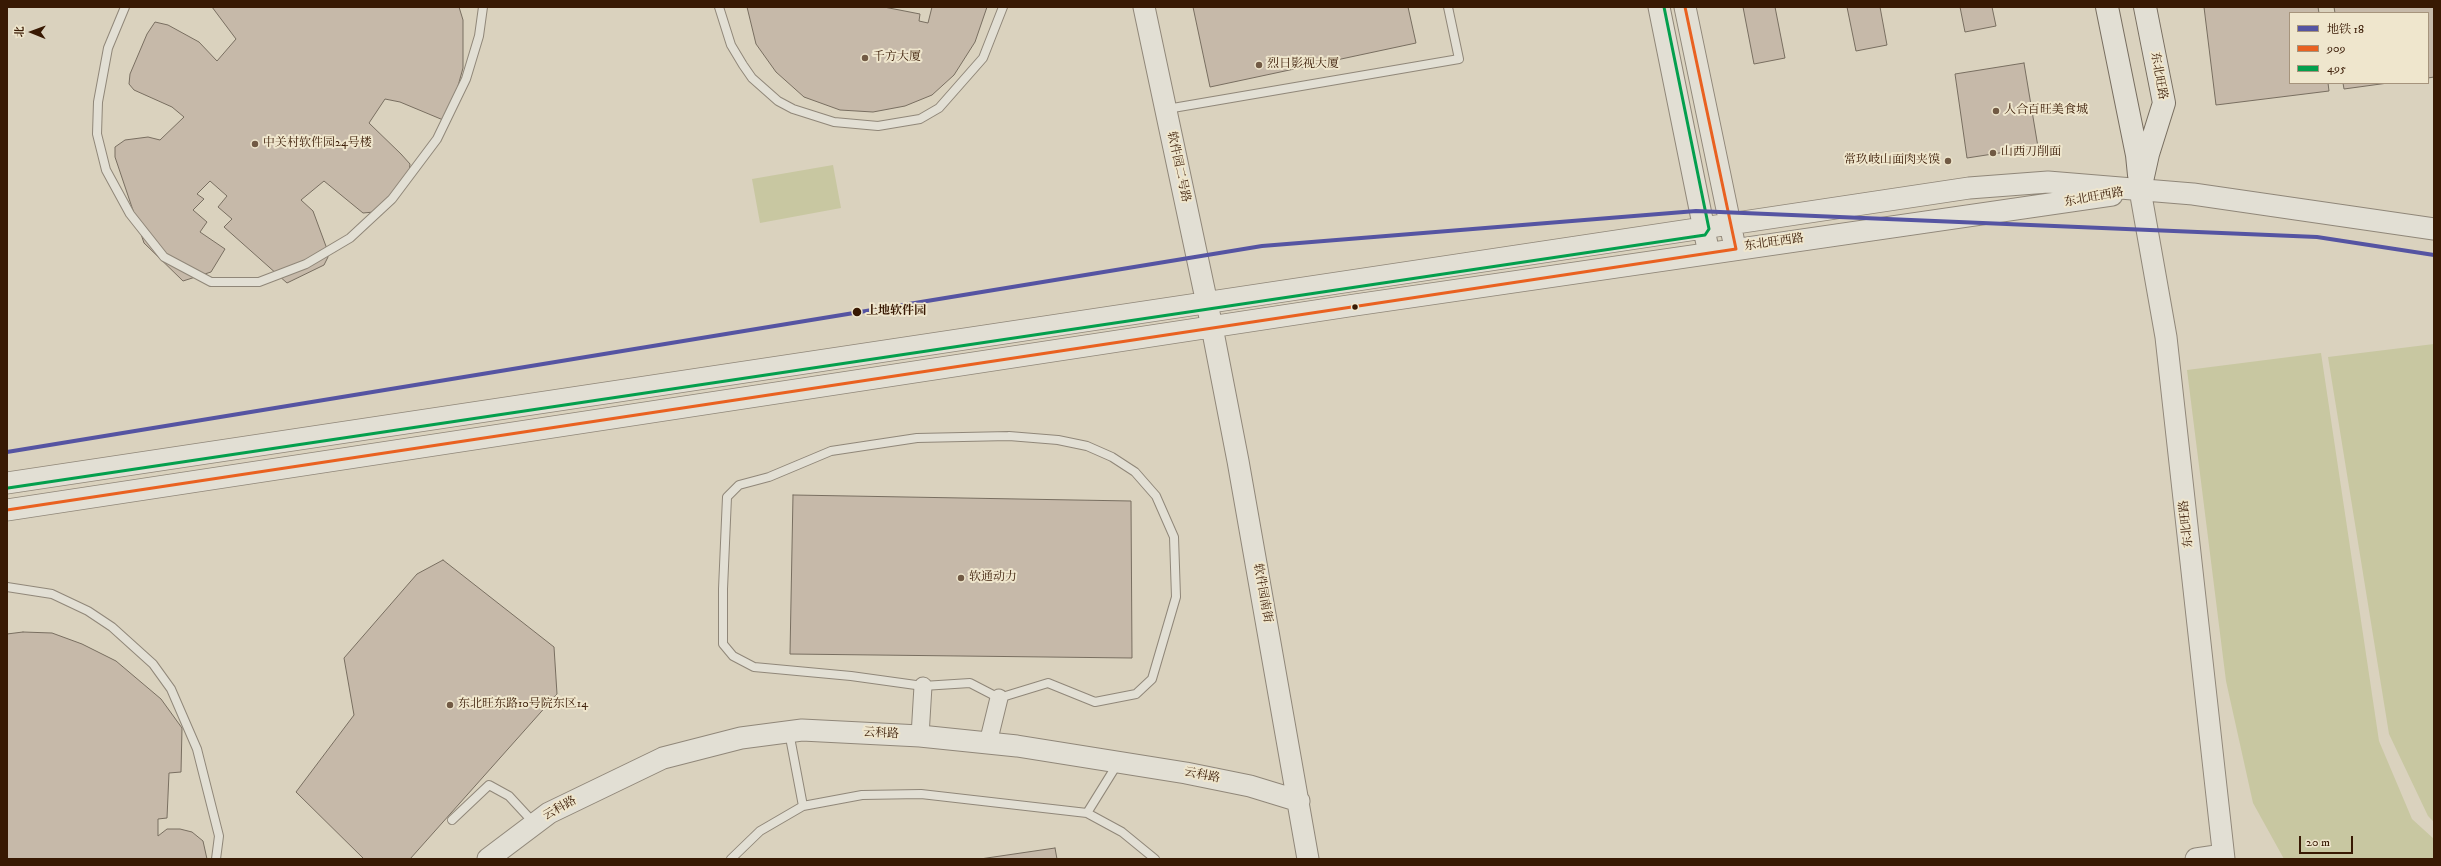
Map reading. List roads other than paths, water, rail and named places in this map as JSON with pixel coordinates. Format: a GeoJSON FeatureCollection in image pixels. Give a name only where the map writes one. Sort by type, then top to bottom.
{"type":"FeatureCollection","features":[{"type":"Feature","properties":{"kind":"main road","name":"东北旺路"},"geometry":{"type":"LineString","coordinates":[[2107,7],[2137,155],[2140,190]]}},
{"type":"Feature","properties":{"kind":"main road","name":"东北旺路"},"geometry":{"type":"LineString","coordinates":[[2140,190],[2148,154],[2164,103],[2145,7]]}},
{"type":"Feature","properties":{"kind":"street","name":"软件园二号路"},"geometry":{"type":"LineString","coordinates":[[1144,7],[1212,327]]}},
{"type":"Feature","properties":{"kind":"street"},"geometry":{"type":"LineString","coordinates":[[1659,7],[1709,253]]}},
{"type":"Feature","properties":{"kind":"street"},"geometry":{"type":"LineString","coordinates":[[1686,7],[1736,249]]}},
{"type":"Feature","properties":{"kind":"street","name":"东北旺西路"},"geometry":{"type":"LineString","coordinates":[[7,483],[1731,226],[1969,188],[2048,182],[2193,194],[2434,229]]}},
{"type":"Feature","properties":{"kind":"street","name":"东北旺西路"},"geometry":{"type":"LineString","coordinates":[[7,510],[1212,327],[1972,214],[2046,206],[2140,190]]}},
{"type":"Feature","properties":{"kind":"street","name":"东北旺路"},"geometry":{"type":"LineString","coordinates":[[2140,190],[2166,337],[2224,857]]}},
{"type":"Feature","properties":{"kind":"street","name":"软件园南街"},"geometry":{"type":"LineString","coordinates":[[1212,327],[1299,800],[1308,859]]}},
{"type":"Feature","properties":{"kind":"street"},"geometry":{"type":"LineString","coordinates":[[920,736],[923,686]]}},
{"type":"Feature","properties":{"kind":"street"},"geometry":{"type":"LineString","coordinates":[[988,743],[999,698]]}},
{"type":"Feature","properties":{"kind":"street","name":"云科路"},"geometry":{"type":"LineString","coordinates":[[488,859],[548,813],[663,758],[741,738],[802,730],[920,736],[988,743],[1120,761],[1250,786],[1299,800]]}},
{"type":"Feature","properties":{"kind":"street"},"geometry":{"type":"LineString","coordinates":[[2196,859],[2224,857]]}},
{"type":"Feature","properties":{"kind":"lane"},"geometry":{"type":"LineString","coordinates":[[125,7],[108,48],[98,102],[97,134],[106,170],[130,214],[164,256],[211,282],[259,282],[306,264],[350,238],[392,199],[437,139],[466,79],[479,36],[483,7]]}},
{"type":"Feature","properties":{"kind":"lane"},"geometry":{"type":"LineString","coordinates":[[719,7],[731,45],[743,65],[752,78],[778,101],[793,109],[834,122],[878,126],[920,119],[939,108],[983,58],[1002,7]]}},
{"type":"Feature","properties":{"kind":"lane"},"geometry":{"type":"LineString","coordinates":[[1166,109],[1459,59],[1448,7]]}},
{"type":"Feature","properties":{"kind":"lane"},"geometry":{"type":"LineString","coordinates":[[1009,436],[1058,440],[1087,446],[1112,457],[1135,472],[1156,496],[1174,537],[1176,597],[1152,679],[1136,694],[1095,702],[1048,682],[999,698],[970,683],[923,686],[851,676],[754,667],[733,656],[723,644],[723,590],[727,497],[739,485],[769,477],[831,450],[917,438],[1009,436]]}},
{"type":"Feature","properties":{"kind":"lane"},"geometry":{"type":"LineString","coordinates":[[7,587],[52,594],[88,611],[112,627],[153,664],[171,689],[197,749],[219,836],[216,859]]}},
{"type":"Feature","properties":{"kind":"lane"},"geometry":{"type":"LineString","coordinates":[[789,732],[803,806]]}},
{"type":"Feature","properties":{"kind":"lane"},"geometry":{"type":"LineString","coordinates":[[1087,813],[1120,761]]}},
{"type":"Feature","properties":{"kind":"lane"},"geometry":{"type":"LineString","coordinates":[[452,820],[489,785],[509,796],[534,824]]}},
{"type":"Feature","properties":{"kind":"lane"},"geometry":{"type":"LineString","coordinates":[[731,859],[760,831],[803,806],[862,795],[921,794],[1087,813],[1122,832],[1155,859]]}},
{"type":"Feature","properties":{"kind":"metro line","name":"18"},"geometry":{"type":"LineString","coordinates":[[7,452],[1262,246],[1696,211],[2317,237],[2434,255]]}},
{"type":"Feature","properties":{"kind":"place","name":"千方大厦"},"geometry":{"type":"Point","coordinates":[865,58]}},
{"type":"Feature","properties":{"kind":"place","name":"烈日影视大厦"},"geometry":{"type":"Point","coordinates":[1259,65]}},
{"type":"Feature","properties":{"kind":"place","name":"人合百旺美食城"},"geometry":{"type":"Point","coordinates":[1996,111]}},
{"type":"Feature","properties":{"kind":"place","name":"中关村软件园24号楼"},"geometry":{"type":"Point","coordinates":[255,144]}},
{"type":"Feature","properties":{"kind":"place","name":"山西刀削面"},"geometry":{"type":"Point","coordinates":[1993,153]}},
{"type":"Feature","properties":{"kind":"place","name":"常玖岐山面肉夹馍"},"geometry":{"type":"Point","coordinates":[1948,161]}},
{"type":"Feature","properties":{"kind":"place","name":"上地软件园"},"geometry":{"type":"Point","coordinates":[857,312]}},
{"type":"Feature","properties":{"kind":"place","name":"软通动力"},"geometry":{"type":"Point","coordinates":[961,578]}},
{"type":"Feature","properties":{"kind":"place","name":"东北旺东路10号院东区14"},"geometry":{"type":"Point","coordinates":[450,705]}}]}
